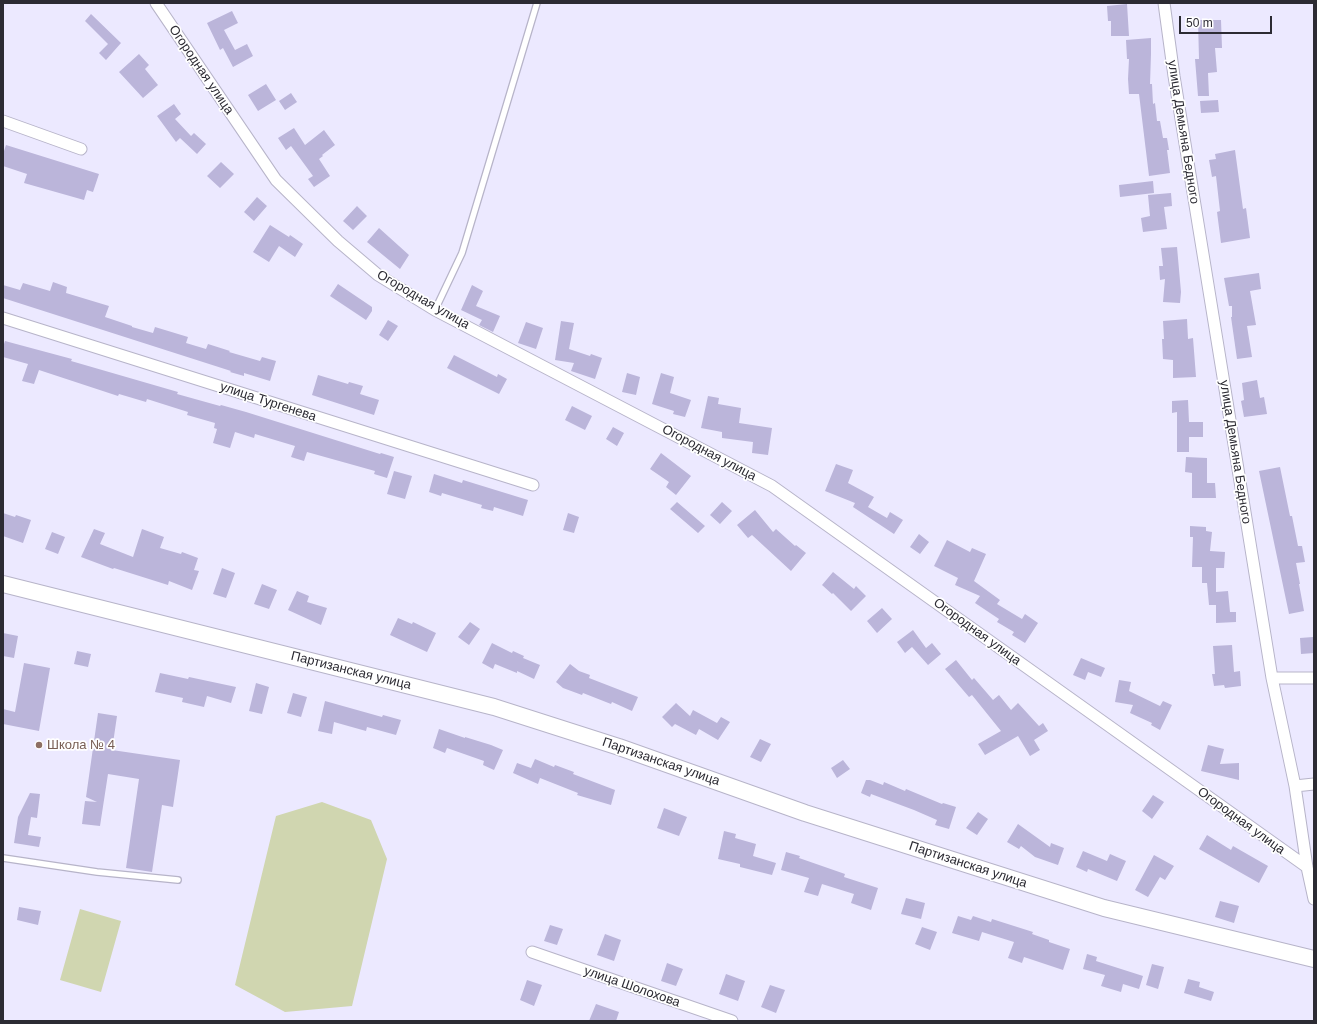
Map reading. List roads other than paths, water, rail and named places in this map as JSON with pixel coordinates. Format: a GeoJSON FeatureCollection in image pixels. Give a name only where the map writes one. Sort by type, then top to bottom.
{"type":"FeatureCollection","features":[{"type":"Feature","properties":{"kind":"street","name":"Огородная улица"},"geometry":{"type":"LineString","coordinates":[[156,3],[276,180],[338,241],[378,275],[435,310],[772,486],[1307,868]]}},
{"type":"Feature","properties":{"kind":"street","name":"улица Демьяна Бедного"},"geometry":{"type":"LineString","coordinates":[[1164,3],[1174,76],[1272,678],[1295,786],[1307,868],[1314,899]]}},
{"type":"Feature","properties":{"kind":"street"},"geometry":{"type":"LineString","coordinates":[[3,121],[81,149]]}},
{"type":"Feature","properties":{"kind":"street","name":"улица Тургенева"},"geometry":{"type":"LineString","coordinates":[[3,318],[533,485]]}},
{"type":"Feature","properties":{"kind":"street","name":"Партизанская улица"},"geometry":{"type":"LineString","coordinates":[[3,584],[494,707],[619,747],[805,813],[1104,908],[1314,959]]}},
{"type":"Feature","properties":{"kind":"street"},"geometry":{"type":"LineString","coordinates":[[1272,678],[1314,678]]}},
{"type":"Feature","properties":{"kind":"street"},"geometry":{"type":"LineString","coordinates":[[1295,786],[1314,784]]}},
{"type":"Feature","properties":{"kind":"street","name":"улица Шолохова"},"geometry":{"type":"LineString","coordinates":[[532,952],[732,1021]]}},
{"type":"Feature","properties":{"kind":"lane"},"geometry":{"type":"LineString","coordinates":[[435,310],[462,253],[537,3]]}},
{"type":"Feature","properties":{"kind":"lane"},"geometry":{"type":"LineString","coordinates":[[3,858],[98,872],[178,880]]}},
{"type":"Feature","properties":{"kind":"place","name":"Школа № 4"},"geometry":{"type":"Point","coordinates":[39,745]}}]}
